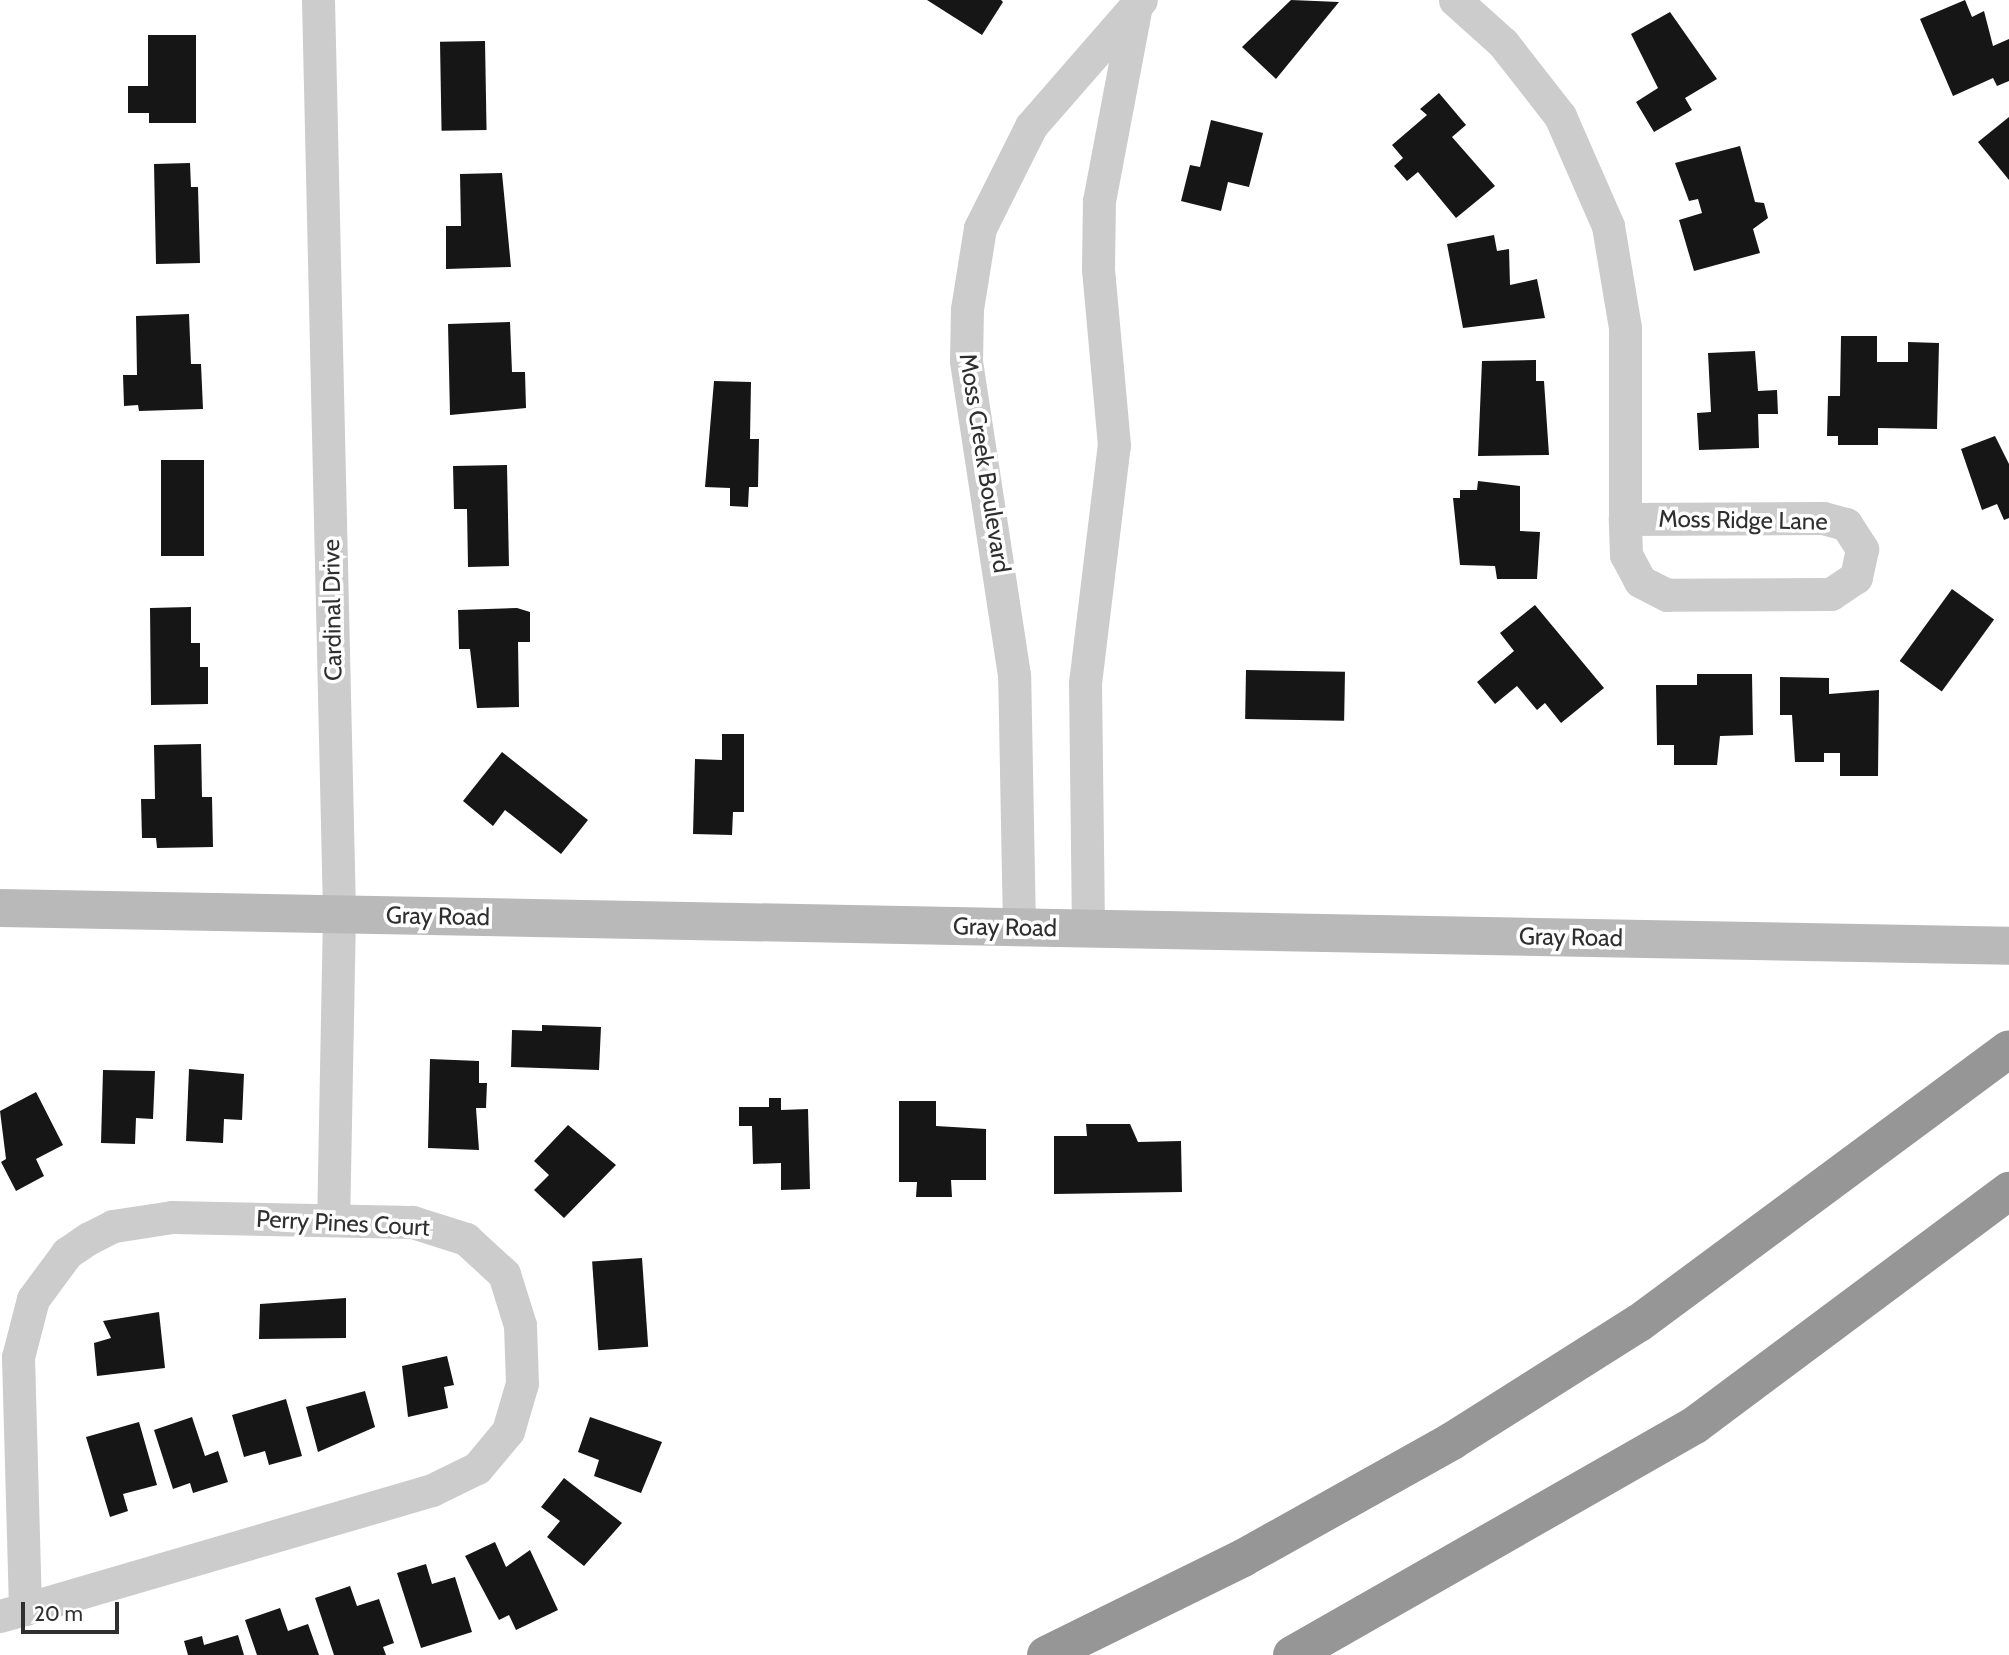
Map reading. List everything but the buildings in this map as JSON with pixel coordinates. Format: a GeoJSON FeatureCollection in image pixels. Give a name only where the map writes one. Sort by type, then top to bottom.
{"type":"FeatureCollection","features":[{"type":"Feature","properties":{"kind":"highway"},"geometry":{"type":"LineString","coordinates":[[1046,1655],[1244,1558],[1452,1441],[1639,1324],[2009,1049]]}},
{"type":"Feature","properties":{"kind":"highway"},"geometry":{"type":"LineString","coordinates":[[1292,1655],[1695,1425],[2009,1191]]}},
{"type":"Feature","properties":{"kind":"street","name":"Cardinal Drive"},"geometry":{"type":"LineString","coordinates":[[318,0],[339,914],[333,1220]]}},
{"type":"Feature","properties":{"kind":"street","name":"Moss Ridge Lane"},"geometry":{"type":"LineString","coordinates":[[1455,0],[1503,43],[1560,116],[1608,226],[1625,328],[1625,519],[1631,569],[1645,586],[1667,595],[1831,594],[1851,583],[1862,564],[1862,549],[1850,529],[1824,518],[1625,519]]}},
{"type":"Feature","properties":{"kind":"street","name":"Moss Creek Boulevard"},"geometry":{"type":"LineString","coordinates":[[1018,927],[1014,676],[966,361],[967,309],[979,229],[1031,126],[1084,58],[1138,4]]}},
{"type":"Feature","properties":{"kind":"street","name":"Moss Creek Boulevard"},"geometry":{"type":"LineString","coordinates":[[1088,928],[1086,683],[1114,445],[1098,269],[1099,201],[1138,4]]}},
{"type":"Feature","properties":{"kind":"street","name":"Gray Road"},"geometry":{"type":"LineString","coordinates":[[0,908],[2009,946]]}},
{"type":"Feature","properties":{"kind":"street","name":"Perry Pines Court"},"geometry":{"type":"LineString","coordinates":[[138,1219],[333,1220],[439,1227],[487,1252],[504,1274],[520,1325],[522,1383],[495,1451],[432,1490],[12,1612],[18,1357],[33,1299],[48,1275],[89,1238],[138,1219]]}}]}
